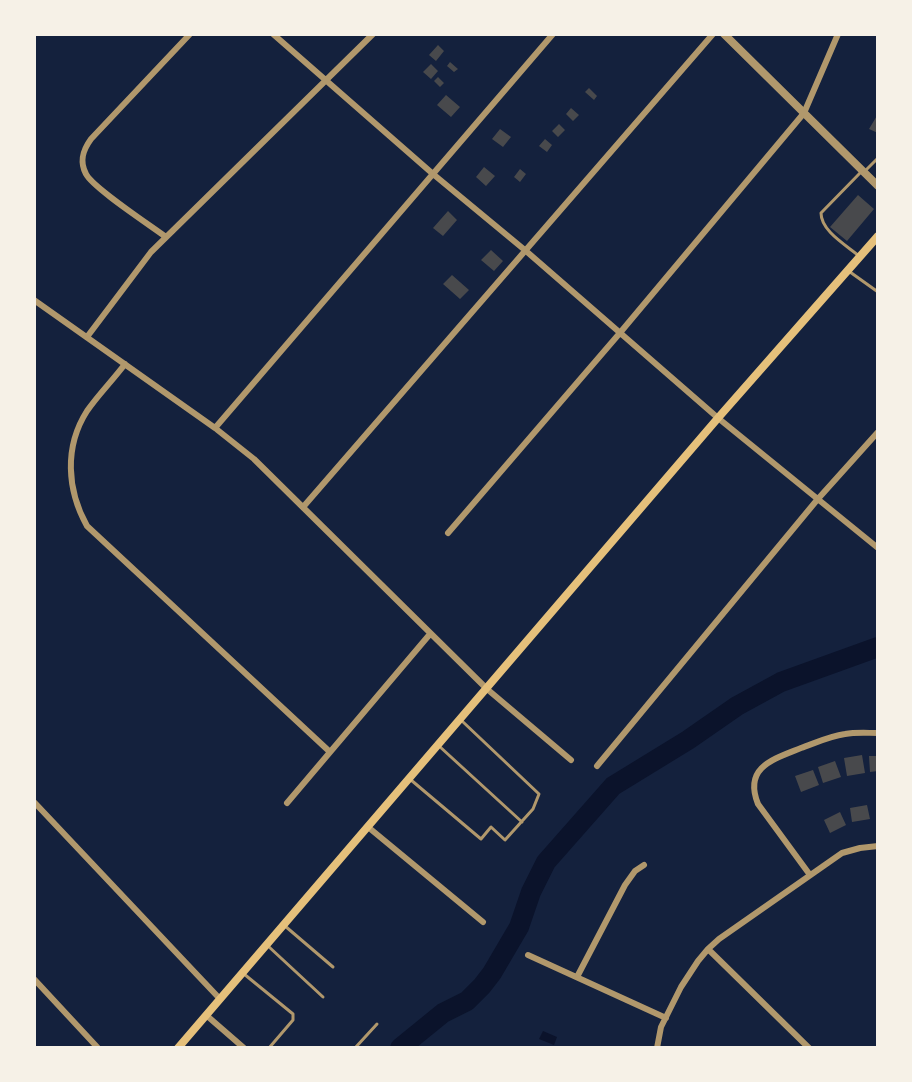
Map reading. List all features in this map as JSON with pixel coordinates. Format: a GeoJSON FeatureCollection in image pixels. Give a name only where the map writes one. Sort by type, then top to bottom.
{"type":"FeatureCollection","features":[{"type":"Feature","properties":{"kind":"main road"},"geometry":{"type":"LineString","coordinates":[[181,1046],[718,418],[859,256],[875,242]]}},
{"type":"Feature","properties":{"kind":"street"},"geometry":{"type":"LineString","coordinates":[[166,237],[91,180],[82,164],[82,155],[91,139],[190,34]]}},
{"type":"Feature","properties":{"kind":"street"},"geometry":{"type":"LineString","coordinates":[[273,34],[619,334],[817,500],[878,548]]}},
{"type":"Feature","properties":{"kind":"street"},"geometry":{"type":"LineString","coordinates":[[87,337],[151,252],[373,34]]}},
{"type":"Feature","properties":{"kind":"street"},"geometry":{"type":"LineString","coordinates":[[215,428],[553,34]]}},
{"type":"Feature","properties":{"kind":"street"},"geometry":{"type":"LineString","coordinates":[[304,506],[713,34]]}},
{"type":"Feature","properties":{"kind":"street"},"geometry":{"type":"LineString","coordinates":[[724,34],[878,186]]}},
{"type":"Feature","properties":{"kind":"street"},"geometry":{"type":"LineString","coordinates":[[448,533],[804,113],[838,34]]}},
{"type":"Feature","properties":{"kind":"street"},"geometry":{"type":"LineString","coordinates":[[34,300],[215,428],[254,459],[487,689],[572,760]]}},
{"type":"Feature","properties":{"kind":"street"},"geometry":{"type":"LineString","coordinates":[[125,364],[88,410],[74,440],[71,484],[81,516],[87,526],[330,752]]}},
{"type":"Feature","properties":{"kind":"street"},"geometry":{"type":"LineString","coordinates":[[597,766],[817,500],[878,432]]}},
{"type":"Feature","properties":{"kind":"street"},"geometry":{"type":"LineString","coordinates":[[287,802],[430,634]]}},
{"type":"Feature","properties":{"kind":"street"},"geometry":{"type":"LineString","coordinates":[[810,875],[758,804],[755,795],[755,779],[766,763],[817,742],[846,734],[878,733]]}},
{"type":"Feature","properties":{"kind":"street"},"geometry":{"type":"LineString","coordinates":[[34,802],[220,999]]}},
{"type":"Feature","properties":{"kind":"street"},"geometry":{"type":"LineString","coordinates":[[368,827],[483,922]]}},
{"type":"Feature","properties":{"kind":"street"},"geometry":{"type":"LineString","coordinates":[[657,1047],[661,1027],[688,975],[708,949],[842,853],[878,846]]}},
{"type":"Feature","properties":{"kind":"street"},"geometry":{"type":"LineString","coordinates":[[577,977],[625,885],[634,871],[644,865]]}},
{"type":"Feature","properties":{"kind":"street"},"geometry":{"type":"LineString","coordinates":[[708,949],[809,1047]]}},
{"type":"Feature","properties":{"kind":"street"},"geometry":{"type":"LineString","coordinates":[[528,955],[666,1018]]}},
{"type":"Feature","properties":{"kind":"street"},"geometry":{"type":"LineString","coordinates":[[34,979],[98,1047]]}},
{"type":"Feature","properties":{"kind":"street"},"geometry":{"type":"LineString","coordinates":[[206,1015],[244,1047]]}},
{"type":"Feature","properties":{"kind":"lane"},"geometry":{"type":"LineString","coordinates":[[859,256],[825,227],[821,221],[821,213],[878,158]]}},
{"type":"Feature","properties":{"kind":"lane"},"geometry":{"type":"LineString","coordinates":[[847,270],[878,292]]}},
{"type":"Feature","properties":{"kind":"lane"},"geometry":{"type":"LineString","coordinates":[[410,778],[480,839],[491,827],[505,840],[522,822],[533,809],[539,794],[460,720]]}},
{"type":"Feature","properties":{"kind":"lane"},"geometry":{"type":"LineString","coordinates":[[438,745],[522,822]]}},
{"type":"Feature","properties":{"kind":"lane"},"geometry":{"type":"LineString","coordinates":[[284,925],[333,967]]}},
{"type":"Feature","properties":{"kind":"lane"},"geometry":{"type":"LineString","coordinates":[[266,945],[323,997]]}},
{"type":"Feature","properties":{"kind":"lane"},"geometry":{"type":"LineString","coordinates":[[243,972],[293,1014],[293,1020],[269,1047]]}},
{"type":"Feature","properties":{"kind":"lane"},"geometry":{"type":"LineString","coordinates":[[355,1047],[377,1024]]}},
{"type":"Feature","properties":{"kind":"water"},"geometry":{"type":"Polygon","coordinates":[[[543,1031],[557,1037],[554,1045],[539,1039],[543,1031]]]}},
{"type":"Feature","properties":{"kind":"building"},"geometry":{"type":"Polygon","coordinates":[[[438,45],[444,51],[436,61],[429,55],[438,45]]]}},
{"type":"Feature","properties":{"kind":"building"},"geometry":{"type":"Polygon","coordinates":[[[450,62],[458,69],[454,72],[447,66],[450,62]]]}},
{"type":"Feature","properties":{"kind":"building"},"geometry":{"type":"Polygon","coordinates":[[[431,64],[438,71],[431,79],[423,72],[431,64]]]}},
{"type":"Feature","properties":{"kind":"building"},"geometry":{"type":"Polygon","coordinates":[[[438,77],[444,83],[440,87],[434,81],[438,77]]]}},
{"type":"Feature","properties":{"kind":"building"},"geometry":{"type":"Polygon","coordinates":[[[589,88],[597,96],[594,100],[585,92],[589,88]]]}},
{"type":"Feature","properties":{"kind":"building"},"geometry":{"type":"Polygon","coordinates":[[[446,95],[460,107],[451,117],[437,105],[446,95]]]}},
{"type":"Feature","properties":{"kind":"building"},"geometry":{"type":"Polygon","coordinates":[[[571,108],[579,115],[573,121],[566,114],[571,108]]]}},
{"type":"Feature","properties":{"kind":"building"},"geometry":{"type":"Polygon","coordinates":[[[878,114],[878,133],[869,129],[878,114]]]}},
{"type":"Feature","properties":{"kind":"building"},"geometry":{"type":"Polygon","coordinates":[[[559,124],[565,130],[558,137],[552,131],[559,124]]]}},
{"type":"Feature","properties":{"kind":"building"},"geometry":{"type":"Polygon","coordinates":[[[500,129],[511,137],[503,147],[492,139],[500,129]]]}},
{"type":"Feature","properties":{"kind":"building"},"geometry":{"type":"Polygon","coordinates":[[[545,139],[552,145],[547,152],[539,146],[545,139]]]}},
{"type":"Feature","properties":{"kind":"building"},"geometry":{"type":"Polygon","coordinates":[[[484,167],[495,176],[486,186],[476,177],[484,167]]]}},
{"type":"Feature","properties":{"kind":"building"},"geometry":{"type":"Polygon","coordinates":[[[520,169],[526,174],[520,182],[514,177],[520,169]]]}},
{"type":"Feature","properties":{"kind":"building"},"geometry":{"type":"Polygon","coordinates":[[[858,195],[874,209],[847,241],[830,227],[858,195]]]}},
{"type":"Feature","properties":{"kind":"building"},"geometry":{"type":"Polygon","coordinates":[[[448,211],[457,220],[443,236],[433,228],[448,211]]]}},
{"type":"Feature","properties":{"kind":"building"},"geometry":{"type":"Polygon","coordinates":[[[491,250],[503,261],[494,271],[481,260],[491,250]]]}},
{"type":"Feature","properties":{"kind":"building"},"geometry":{"type":"Polygon","coordinates":[[[452,275],[469,290],[460,299],[443,284],[452,275]]]}},
{"type":"Feature","properties":{"kind":"building"},"geometry":{"type":"Polygon","coordinates":[[[862,755],[865,773],[847,776],[844,758],[862,755]]]}},
{"type":"Feature","properties":{"kind":"building"},"geometry":{"type":"Polygon","coordinates":[[[869,756],[878,756],[878,771],[870,772],[869,756]]]}},
{"type":"Feature","properties":{"kind":"building"},"geometry":{"type":"Polygon","coordinates":[[[835,761],[841,777],[823,783],[818,767],[835,761]]]}},
{"type":"Feature","properties":{"kind":"building"},"geometry":{"type":"Polygon","coordinates":[[[813,770],[819,785],[801,792],[795,776],[813,770]]]}},
{"type":"Feature","properties":{"kind":"building"},"geometry":{"type":"Polygon","coordinates":[[[867,805],[870,819],[852,822],[850,808],[867,805]]]}},
{"type":"Feature","properties":{"kind":"building"},"geometry":{"type":"Polygon","coordinates":[[[840,812],[846,825],[830,833],[824,820],[840,812]]]}},
{"type":"Feature","properties":{"kind":"waterway"},"geometry":{"type":"LineString","coordinates":[[400,1048],[443,1013],[467,1001],[482,986],[519,927],[531,892],[546,862],[613,786],[688,740],[737,706],[781,682],[878,647]]}}]}
